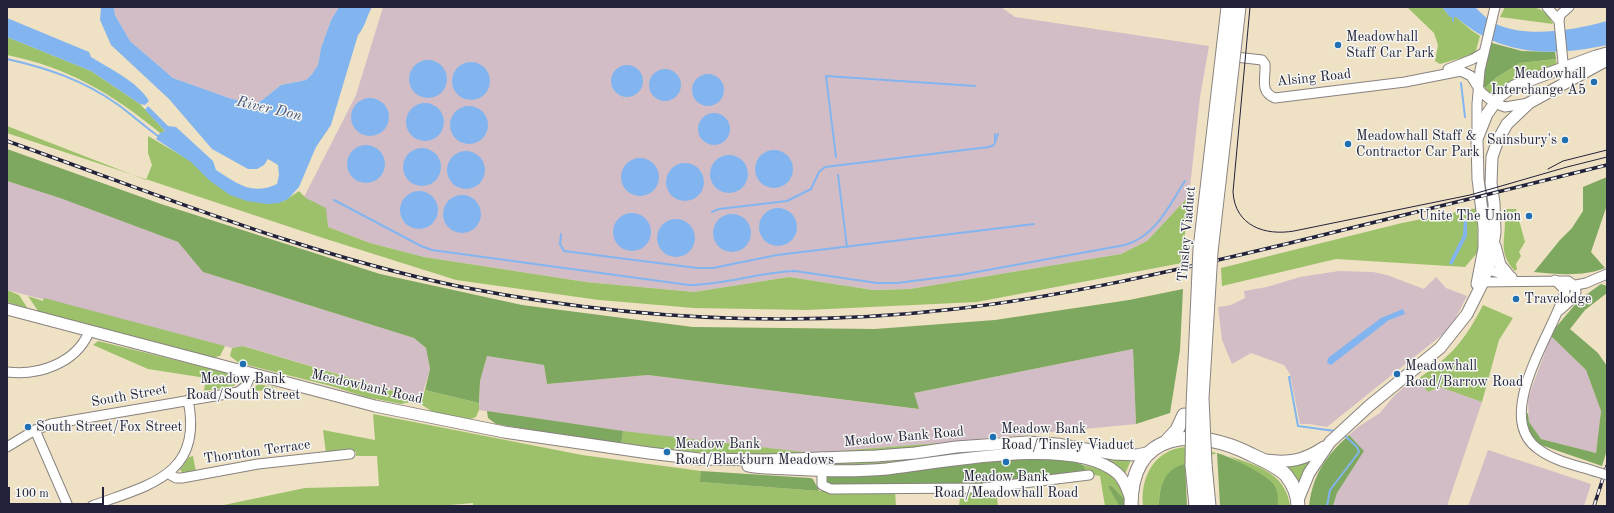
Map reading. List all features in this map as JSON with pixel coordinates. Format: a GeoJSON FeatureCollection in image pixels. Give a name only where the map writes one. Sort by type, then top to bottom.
{"type":"FeatureCollection","features":[{"type":"Feature","properties":{"kind":"highway","name":"Tinsley Viaduct"},"geometry":{"type":"LineString","coordinates":[[1166,442],[1177,430],[1188,404],[1197,250],[1225,7]]}},
{"type":"Feature","properties":{"kind":"highway","name":"Tinsley Viaduct"},"geometry":{"type":"LineString","coordinates":[[1196,506],[1192,465],[1193,398],[1200,249],[1228,7]]}},
{"type":"Feature","properties":{"kind":"highway","name":"Tinsley Viaduct"},"geometry":{"type":"LineString","coordinates":[[1209,506],[1205,464],[1202,398],[1211,252],[1238,7]]}},
{"type":"Feature","properties":{"kind":"highway","name":"Tinsley Viaduct"},"geometry":{"type":"LineString","coordinates":[[1220,442],[1212,431],[1208,422],[1206,398],[1214,253],[1242,7]]}},
{"type":"Feature","properties":{"kind":"highway"},"geometry":{"type":"LineString","coordinates":[[1131,502],[1134,474],[1140,463],[1151,452],[1166,442],[1179,438],[1220,442],[1262,459],[1285,474],[1292,483],[1298,503]]}},
{"type":"Feature","properties":{"kind":"main road"},"geometry":{"type":"LineString","coordinates":[[1481,280],[1484,227],[1478,179],[1477,139],[1487,114],[1500,96],[1514,86],[1607,53]]}},
{"type":"Feature","properties":{"kind":"main road"},"geometry":{"type":"LineString","coordinates":[[1510,277],[1500,265],[1494,240],[1494,202],[1491,183],[1492,157],[1498,140],[1507,124],[1529,103],[1607,60]]}},
{"type":"Feature","properties":{"kind":"main road"},"geometry":{"type":"LineString","coordinates":[[1262,459],[1291,462],[1315,453],[1440,348],[1461,323],[1481,280],[1494,240]]}},
{"type":"Feature","properties":{"kind":"main road","name":"Meadowbank Road"},"geometry":{"type":"LineString","coordinates":[[7,309],[89,332],[375,406],[504,432],[649,454],[726,460]]}},
{"type":"Feature","properties":{"kind":"main road"},"geometry":{"type":"LineString","coordinates":[[1298,503],[1309,473],[1332,440]]}},
{"type":"Feature","properties":{"kind":"main road","name":"Meadow Bank Road"},"geometry":{"type":"LineString","coordinates":[[726,460],[876,456],[915,453],[956,447],[1027,442],[1057,444],[1114,454],[1137,454],[1151,452]]}},
{"type":"Feature","properties":{"kind":"main road"},"geometry":{"type":"LineString","coordinates":[[956,447],[958,460]]}},
{"type":"Feature","properties":{"kind":"main road","name":"Meadow Bank Road"},"geometry":{"type":"LineString","coordinates":[[726,460],[751,467],[821,471],[887,469],[1019,453],[1046,453],[1083,458],[1103,464],[1116,472],[1124,482],[1131,502]]}},
{"type":"Feature","properties":{"kind":"street"},"geometry":{"type":"LineString","coordinates":[[1547,7],[1559,21]]}},
{"type":"Feature","properties":{"kind":"street"},"geometry":{"type":"LineString","coordinates":[[1565,83],[1559,21],[1562,13],[1569,7]]}},
{"type":"Feature","properties":{"kind":"street"},"geometry":{"type":"LineString","coordinates":[[1477,139],[1478,85],[1483,53],[1496,8]]}},
{"type":"Feature","properties":{"kind":"street","name":"Alsing Road"},"geometry":{"type":"LineString","coordinates":[[1438,74],[1473,59],[1483,53]]}},
{"type":"Feature","properties":{"kind":"street","name":"Alsing Road"},"geometry":{"type":"LineString","coordinates":[[1223,56],[1262,60],[1265,64],[1264,86],[1267,93],[1276,98],[1405,82],[1438,74],[1461,71],[1471,76],[1481,92],[1494,103]]}},
{"type":"Feature","properties":{"kind":"street"},"geometry":{"type":"LineString","coordinates":[[1494,103],[1505,107],[1529,103]]}},
{"type":"Feature","properties":{"kind":"street"},"geometry":{"type":"LineString","coordinates":[[1567,300],[1607,274]]}},
{"type":"Feature","properties":{"kind":"street"},"geometry":{"type":"LineString","coordinates":[[1481,280],[1510,277],[1523,280]]}},
{"type":"Feature","properties":{"kind":"street"},"geometry":{"type":"LineString","coordinates":[[1481,280],[1511,282],[1523,280],[1555,280],[1572,283],[1598,279]]}},
{"type":"Feature","properties":{"kind":"street"},"geometry":{"type":"LineString","coordinates":[[1572,283],[1576,292],[1567,300],[1557,314],[1537,353],[1522,405],[1522,423],[1528,439],[1541,451],[1560,460],[1607,475]]}},
{"type":"Feature","properties":{"kind":"street"},"geometry":{"type":"LineString","coordinates":[[1567,300],[1565,292],[1572,283]]}},
{"type":"Feature","properties":{"kind":"street"},"geometry":{"type":"LineString","coordinates":[[7,372],[34,372],[54,366],[68,358],[81,347],[89,332]]}},
{"type":"Feature","properties":{"kind":"street","name":"South Street"},"geometry":{"type":"LineString","coordinates":[[7,446],[35,430],[51,424],[238,392],[246,386],[251,374]]}},
{"type":"Feature","properties":{"kind":"street"},"geometry":{"type":"LineString","coordinates":[[92,506],[153,484],[169,474],[182,457],[191,436],[191,417],[188,400]]}},
{"type":"Feature","properties":{"kind":"street"},"geometry":{"type":"LineString","coordinates":[[35,430],[68,506]]}},
{"type":"Feature","properties":{"kind":"street","name":"Thornton Terrace"},"geometry":{"type":"LineString","coordinates":[[169,474],[176,478],[182,478],[258,464],[350,454]]}},
{"type":"Feature","properties":{"kind":"street"},"geometry":{"type":"LineString","coordinates":[[822,457],[822,485],[831,489],[983,488],[1089,475]]}},
{"type":"Feature","properties":{"kind":"shaded area"},"geometry":{"type":"Polygon","coordinates":[[[114,7],[339,7],[331,20],[321,48],[318,65],[312,74],[306,80],[281,85],[261,101],[254,103],[232,99],[173,78],[130,41],[115,15],[114,7]]]}},
{"type":"Feature","properties":{"kind":"shaded area"},"geometry":{"type":"Polygon","coordinates":[[[383,7],[1001,7],[1015,17],[1209,46],[1200,97],[1189,196],[1147,241],[1121,254],[910,289],[873,290],[789,277],[694,292],[586,282],[424,257],[370,243],[328,227],[304,197],[356,95],[383,7]]]}},
{"type":"Feature","properties":{"kind":"shaded area"},"geometry":{"type":"Polygon","coordinates":[[[7,181],[58,197],[178,242],[203,272],[414,338],[426,348],[430,369],[421,399],[244,346],[232,348],[7,290],[7,181]]]}},
{"type":"Feature","properties":{"kind":"shaded area"},"geometry":{"type":"Polygon","coordinates":[[[1339,271],[1373,272],[1387,275],[1424,289],[1436,277],[1446,288],[1467,296],[1455,319],[1443,334],[1327,427],[1300,424],[1290,374],[1284,365],[1251,353],[1232,364],[1222,340],[1218,307],[1231,305],[1245,298],[1244,291],[1267,287],[1300,277],[1339,271]]]}},
{"type":"Feature","properties":{"kind":"shaded area"},"geometry":{"type":"Polygon","coordinates":[[[1551,336],[1586,370],[1601,411],[1596,453],[1541,439],[1529,423],[1528,398],[1551,336]]]}},
{"type":"Feature","properties":{"kind":"shaded area"},"geometry":{"type":"Polygon","coordinates":[[[1133,349],[1136,424],[938,443],[812,453],[655,436],[479,410],[480,381],[487,356],[544,365],[547,384],[648,375],[918,409],[914,393],[1133,349]]]}},
{"type":"Feature","properties":{"kind":"shaded area"},"geometry":{"type":"Polygon","coordinates":[[[1418,379],[1428,392],[1440,387],[1482,402],[1447,506],[1333,506],[1337,493],[1363,451],[1349,435],[1358,427],[1380,413],[1393,397],[1404,387],[1418,379]]]}},
{"type":"Feature","properties":{"kind":"shaded area"},"geometry":{"type":"Polygon","coordinates":[[[1488,450],[1591,484],[1584,506],[1468,506],[1488,450]]]}},
{"type":"Feature","properties":{"kind":"green space"},"geometry":{"type":"Polygon","coordinates":[[[1407,7],[1442,7],[1450,17],[1456,17],[1480,36],[1475,54],[1440,64],[1435,61],[1438,45],[1434,33],[1407,7]]]}},
{"type":"Feature","properties":{"kind":"green space"},"geometry":{"type":"Polygon","coordinates":[[[1505,7],[1533,7],[1539,9],[1549,17],[1553,24],[1500,17],[1505,7]]]}},
{"type":"Feature","properties":{"kind":"green space"},"geometry":{"type":"Polygon","coordinates":[[[7,37],[91,71],[140,104],[164,130],[164,133],[160,133],[125,106],[88,84],[50,67],[7,55],[7,37]]]}},
{"type":"Feature","properties":{"kind":"green space"},"geometry":{"type":"Polygon","coordinates":[[[1492,43],[1522,51],[1555,52],[1556,59],[1520,63],[1497,77],[1485,88],[1483,83],[1483,72],[1492,43]]]}},
{"type":"Feature","properties":{"kind":"green space"},"geometry":{"type":"Polygon","coordinates":[[[1556,59],[1557,66],[1522,77],[1499,90],[1492,97],[1485,88],[1497,77],[1520,63],[1556,59]]]}},
{"type":"Feature","properties":{"kind":"green space"},"geometry":{"type":"Polygon","coordinates":[[[7,126],[132,174],[7,133],[7,126]]]}},
{"type":"Feature","properties":{"kind":"green space"},"geometry":{"type":"Polygon","coordinates":[[[148,136],[261,202],[284,201],[299,191],[306,198],[326,208],[328,227],[370,243],[424,257],[586,282],[694,292],[789,277],[873,290],[910,289],[1121,254],[1147,241],[1189,196],[1182,263],[977,302],[807,310],[694,308],[599,300],[456,280],[323,238],[146,179],[152,165],[148,153],[148,136]]]}},
{"type":"Feature","properties":{"kind":"green space"},"geometry":{"type":"Polygon","coordinates":[[[7,149],[161,204],[380,274],[522,305],[693,327],[875,329],[995,320],[1129,300],[1183,289],[1180,350],[1170,413],[1136,424],[1133,349],[914,393],[919,409],[648,375],[547,384],[544,365],[487,356],[480,381],[479,403],[425,390],[430,369],[426,348],[414,338],[203,272],[178,242],[60,198],[7,181],[7,149]]]}},
{"type":"Feature","properties":{"kind":"green space"},"geometry":{"type":"Polygon","coordinates":[[[1607,177],[1607,205],[1591,252],[1605,268],[1579,274],[1534,272],[1560,240],[1572,228],[1583,211],[1583,187],[1607,177]]]}},
{"type":"Feature","properties":{"kind":"green space"},"geometry":{"type":"Polygon","coordinates":[[[1477,208],[1478,252],[1465,267],[1336,259],[1222,286],[1221,268],[1402,223],[1477,208]]]}},
{"type":"Feature","properties":{"kind":"green space"},"geometry":{"type":"Polygon","coordinates":[[[1503,209],[1516,209],[1525,242],[1519,252],[1521,256],[1516,264],[1517,269],[1515,271],[1505,256],[1505,218],[1503,209]]]}},
{"type":"Feature","properties":{"kind":"green space"},"geometry":{"type":"Polygon","coordinates":[[[1601,284],[1607,286],[1607,293],[1585,310],[1570,329],[1598,353],[1607,366],[1607,450],[1602,466],[1538,444],[1528,433],[1524,415],[1528,413],[1529,422],[1541,439],[1596,453],[1601,411],[1586,370],[1551,336],[1551,333],[1579,300],[1601,284]]]}},
{"type":"Feature","properties":{"kind":"green space"},"geometry":{"type":"Polygon","coordinates":[[[7,290],[19,295],[28,309],[7,302],[7,290]]]}},
{"type":"Feature","properties":{"kind":"green space"},"geometry":{"type":"Polygon","coordinates":[[[28,296],[43,301],[44,298],[225,346],[220,356],[212,358],[40,314],[28,296]]]}},
{"type":"Feature","properties":{"kind":"green space"},"geometry":{"type":"Polygon","coordinates":[[[1483,305],[1513,318],[1499,340],[1482,402],[1440,387],[1428,392],[1418,379],[1440,363],[1456,347],[1470,329],[1483,305]]]}},
{"type":"Feature","properties":{"kind":"green space"},"geometry":{"type":"Polygon","coordinates":[[[98,341],[228,373],[227,378],[235,380],[236,383],[234,386],[204,391],[206,378],[148,369],[93,345],[98,341]]]}},
{"type":"Feature","properties":{"kind":"green space"},"geometry":{"type":"Polygon","coordinates":[[[243,346],[420,399],[425,390],[479,403],[479,410],[476,417],[471,419],[436,414],[422,405],[410,402],[401,404],[366,397],[331,386],[239,363],[230,356],[232,348],[243,346]]]}},
{"type":"Feature","properties":{"kind":"green space"},"geometry":{"type":"Polygon","coordinates":[[[258,384],[278,388],[250,392],[258,384]]]}},
{"type":"Feature","properties":{"kind":"green space"},"geometry":{"type":"Polygon","coordinates":[[[487,411],[623,431],[621,445],[496,424],[488,418],[487,411]]]}},
{"type":"Feature","properties":{"kind":"green space"},"geometry":{"type":"Polygon","coordinates":[[[373,414],[582,455],[701,471],[701,482],[819,491],[895,491],[896,506],[473,506],[473,503],[439,506],[219,506],[305,488],[379,486],[377,456],[356,456],[356,452],[350,449],[345,452],[326,453],[323,430],[375,440],[373,414]]]}},
{"type":"Feature","properties":{"kind":"green space"},"geometry":{"type":"Polygon","coordinates":[[[623,431],[812,453],[938,443],[934,446],[876,453],[739,456],[621,445],[623,431]]]}},
{"type":"Feature","properties":{"kind":"green space"},"geometry":{"type":"Polygon","coordinates":[[[1349,435],[1364,451],[1337,493],[1333,506],[1309,506],[1314,484],[1322,466],[1327,458],[1349,435]]]}},
{"type":"Feature","properties":{"kind":"green space"},"geometry":{"type":"Polygon","coordinates":[[[1039,447],[1131,460],[1125,474],[1114,466],[999,451],[966,450],[1039,447]]]}},
{"type":"Feature","properties":{"kind":"green space"},"geometry":{"type":"Polygon","coordinates":[[[1186,447],[1217,453],[1184,464],[1169,474],[1163,482],[1160,492],[1159,506],[1143,506],[1144,485],[1151,467],[1165,453],[1186,447]]]}},
{"type":"Feature","properties":{"kind":"green space"},"geometry":{"type":"Polygon","coordinates":[[[945,453],[946,457],[896,464],[827,468],[825,462],[945,453]]]}},
{"type":"Feature","properties":{"kind":"green space"},"geometry":{"type":"Polygon","coordinates":[[[1217,453],[1248,466],[1270,481],[1276,490],[1278,506],[1220,506],[1217,453]]]}},
{"type":"Feature","properties":{"kind":"green space"},"geometry":{"type":"Polygon","coordinates":[[[193,456],[196,472],[183,473],[180,470],[189,457],[193,456]]]}},
{"type":"Feature","properties":{"kind":"green space"},"geometry":{"type":"Polygon","coordinates":[[[1229,456],[1259,467],[1276,478],[1283,486],[1290,506],[1278,506],[1278,503],[1254,471],[1229,456]]]}},
{"type":"Feature","properties":{"kind":"green space"},"geometry":{"type":"Polygon","coordinates":[[[1032,457],[1072,461],[1083,465],[1088,474],[996,486],[825,484],[824,477],[936,468],[1032,457]]]}},
{"type":"Feature","properties":{"kind":"green space"},"geometry":{"type":"Polygon","coordinates":[[[1310,460],[1298,486],[1282,467],[1310,460]]]}},
{"type":"Feature","properties":{"kind":"green space"},"geometry":{"type":"Polygon","coordinates":[[[1185,464],[1187,506],[1159,506],[1160,492],[1164,480],[1172,470],[1185,464]]]}},
{"type":"Feature","properties":{"kind":"green space"},"geometry":{"type":"Polygon","coordinates":[[[1083,465],[1099,469],[1111,476],[1119,486],[1126,501],[1112,486],[1109,486],[1119,506],[1105,506],[1100,476],[1088,474],[1083,465]]]}},
{"type":"Feature","properties":{"kind":"green space"},"geometry":{"type":"Polygon","coordinates":[[[701,471],[810,478],[813,479],[819,491],[700,482],[701,471]]]}},
{"type":"Feature","properties":{"kind":"green space"},"geometry":{"type":"Polygon","coordinates":[[[1108,486],[1112,486],[1126,501],[1127,506],[1119,506],[1108,486]]]}},
{"type":"Feature","properties":{"kind":"green space"},"geometry":{"type":"Polygon","coordinates":[[[961,490],[996,490],[998,506],[959,506],[961,490]]]}},
{"type":"Feature","properties":{"kind":"water","name":"River Don"},"geometry":{"type":"Polygon","coordinates":[[[101,7],[114,7],[115,15],[130,41],[173,78],[232,99],[254,103],[261,101],[281,85],[306,80],[312,74],[318,65],[321,48],[331,20],[339,7],[372,7],[363,28],[358,35],[331,125],[316,147],[299,187],[288,199],[279,203],[267,204],[247,201],[230,195],[210,181],[191,162],[156,139],[160,133],[165,131],[145,110],[148,106],[168,126],[176,127],[213,161],[216,170],[238,183],[252,188],[259,189],[277,184],[279,175],[278,165],[268,159],[264,165],[257,169],[248,169],[212,149],[169,99],[111,45],[100,20],[101,7]]]}},
{"type":"Feature","properties":{"kind":"water"},"geometry":{"type":"Polygon","coordinates":[[[1442,7],[1475,7],[1486,18],[1494,23],[1506,28],[1520,31],[1535,32],[1565,30],[1607,21],[1607,45],[1586,49],[1546,52],[1508,46],[1490,40],[1473,30],[1456,17],[1450,17],[1442,7]]]}},
{"type":"Feature","properties":{"kind":"water"},"geometry":{"type":"Polygon","coordinates":[[[7,18],[89,52],[91,57],[138,87],[149,101],[145,105],[140,104],[91,71],[7,37],[7,18]]]}},
{"type":"Feature","properties":{"kind":"water"},"geometry":{"type":"Polygon","coordinates":[[[428,60],[438,63],[444,69],[447,79],[444,89],[438,95],[428,98],[418,95],[412,89],[409,79],[412,69],[418,63],[428,60]]]}},
{"type":"Feature","properties":{"kind":"water"},"geometry":{"type":"Polygon","coordinates":[[[471,62],[481,65],[487,71],[490,81],[487,91],[481,97],[471,100],[461,97],[455,91],[452,81],[455,71],[461,65],[471,62]]]}},
{"type":"Feature","properties":{"kind":"water"},"geometry":{"type":"Polygon","coordinates":[[[624,65],[630,65],[640,72],[643,81],[642,87],[636,94],[630,97],[624,97],[614,90],[611,84],[611,78],[618,68],[624,65]]]}},
{"type":"Feature","properties":{"kind":"water"},"geometry":{"type":"Polygon","coordinates":[[[662,69],[668,69],[678,76],[681,85],[680,91],[674,98],[668,101],[662,101],[652,94],[649,88],[649,82],[656,72],[662,69]]]}},
{"type":"Feature","properties":{"kind":"water"},"geometry":{"type":"Polygon","coordinates":[[[705,74],[711,74],[721,81],[724,90],[723,96],[717,103],[711,106],[705,106],[695,99],[692,93],[692,87],[699,77],[705,74]]]}},
{"type":"Feature","properties":{"kind":"water"},"geometry":{"type":"Polygon","coordinates":[[[370,98],[380,101],[386,107],[389,117],[386,127],[380,133],[370,136],[360,133],[354,127],[351,117],[354,107],[360,101],[370,98]]]}},
{"type":"Feature","properties":{"kind":"water"},"geometry":{"type":"Polygon","coordinates":[[[425,103],[435,106],[441,112],[444,122],[441,132],[435,138],[425,141],[415,138],[409,132],[406,122],[409,112],[415,106],[425,103]]]}},
{"type":"Feature","properties":{"kind":"water"},"geometry":{"type":"Polygon","coordinates":[[[469,106],[479,109],[485,115],[488,125],[485,135],[479,141],[469,144],[459,141],[453,135],[450,125],[453,115],[459,109],[469,106]]]}},
{"type":"Feature","properties":{"kind":"water"},"geometry":{"type":"Polygon","coordinates":[[[711,113],[717,113],[727,120],[730,129],[729,135],[723,142],[717,145],[711,145],[701,138],[698,132],[698,126],[705,116],[711,113]]]}},
{"type":"Feature","properties":{"kind":"water"},"geometry":{"type":"Polygon","coordinates":[[[366,145],[376,148],[382,154],[385,164],[382,174],[376,180],[366,183],[356,180],[350,174],[347,164],[350,154],[356,148],[366,145]]]}},
{"type":"Feature","properties":{"kind":"water"},"geometry":{"type":"Polygon","coordinates":[[[422,148],[432,151],[438,157],[441,167],[438,177],[432,183],[422,186],[412,183],[406,177],[403,167],[406,157],[412,151],[422,148]]]}},
{"type":"Feature","properties":{"kind":"water"},"geometry":{"type":"Polygon","coordinates":[[[774,150],[784,153],[790,159],[793,169],[790,179],[784,185],[774,188],[764,185],[758,179],[755,169],[758,159],[764,153],[774,150]]]}},
{"type":"Feature","properties":{"kind":"water"},"geometry":{"type":"Polygon","coordinates":[[[466,151],[476,154],[482,160],[485,170],[482,180],[476,186],[466,189],[456,186],[450,180],[447,170],[450,160],[456,154],[466,151]]]}},
{"type":"Feature","properties":{"kind":"water"},"geometry":{"type":"Polygon","coordinates":[[[729,155],[739,158],[745,164],[748,174],[745,184],[739,190],[729,193],[719,190],[713,184],[710,174],[713,164],[719,158],[729,155]]]}},
{"type":"Feature","properties":{"kind":"water"},"geometry":{"type":"Polygon","coordinates":[[[640,158],[650,161],[656,167],[659,177],[656,187],[650,193],[640,196],[630,193],[624,187],[621,177],[624,167],[630,161],[640,158]]]}},
{"type":"Feature","properties":{"kind":"water"},"geometry":{"type":"Polygon","coordinates":[[[685,163],[695,166],[701,172],[704,182],[701,192],[695,198],[685,201],[675,198],[669,192],[666,182],[669,172],[675,166],[685,163]]]}},
{"type":"Feature","properties":{"kind":"water"},"geometry":{"type":"Polygon","coordinates":[[[419,191],[429,194],[435,200],[438,210],[435,220],[429,226],[419,229],[409,226],[403,220],[400,210],[403,200],[409,194],[419,191]]]}},
{"type":"Feature","properties":{"kind":"water"},"geometry":{"type":"Polygon","coordinates":[[[462,195],[472,198],[478,204],[481,214],[478,224],[472,230],[462,233],[452,230],[446,224],[443,214],[446,204],[452,198],[462,195]]]}},
{"type":"Feature","properties":{"kind":"water"},"geometry":{"type":"Polygon","coordinates":[[[778,208],[788,211],[794,217],[797,227],[794,237],[788,243],[778,246],[768,243],[762,237],[759,227],[762,217],[768,211],[778,208]]]}},
{"type":"Feature","properties":{"kind":"water"},"geometry":{"type":"Polygon","coordinates":[[[632,213],[642,216],[648,222],[651,232],[648,242],[642,248],[632,251],[622,248],[616,242],[613,232],[616,222],[622,216],[632,213]]]}},
{"type":"Feature","properties":{"kind":"water"},"geometry":{"type":"Polygon","coordinates":[[[732,214],[742,217],[748,223],[751,233],[748,243],[742,249],[732,252],[722,249],[716,243],[713,233],[716,223],[722,217],[732,214]]]}},
{"type":"Feature","properties":{"kind":"water"},"geometry":{"type":"Polygon","coordinates":[[[676,219],[686,222],[692,228],[695,238],[692,248],[686,254],[676,257],[666,254],[660,248],[657,238],[660,228],[666,222],[676,219]]]}},
{"type":"Feature","properties":{"kind":"water"},"geometry":{"type":"Polygon","coordinates":[[[1467,219],[1467,236],[1452,265],[1449,263],[1463,235],[1464,220],[1467,219]]]}},
{"type":"Feature","properties":{"kind":"water"},"geometry":{"type":"Polygon","coordinates":[[[1403,309],[1405,314],[1389,320],[1331,365],[1327,363],[1328,358],[1381,318],[1403,309]]]}},
{"type":"Feature","properties":{"kind":"waterway"},"geometry":{"type":"LineString","coordinates":[[1453,14],[1453,21]]}},
{"type":"Feature","properties":{"kind":"waterway"},"geometry":{"type":"LineString","coordinates":[[7,59],[36,66],[91,88],[117,104],[158,136]]}},
{"type":"Feature","properties":{"kind":"waterway"},"geometry":{"type":"LineString","coordinates":[[836,157],[826,76],[975,86]]}},
{"type":"Feature","properties":{"kind":"waterway"},"geometry":{"type":"LineString","coordinates":[[1461,83],[1465,117]]}},
{"type":"Feature","properties":{"kind":"waterway"},"geometry":{"type":"LineString","coordinates":[[995,134],[995,141]]}},
{"type":"Feature","properties":{"kind":"waterway"},"geometry":{"type":"LineString","coordinates":[[712,212],[719,209],[787,201],[811,189],[819,172],[825,167],[989,147],[994,145],[998,134]]}},
{"type":"Feature","properties":{"kind":"waterway"},"geometry":{"type":"LineString","coordinates":[[838,175],[847,247]]}},
{"type":"Feature","properties":{"kind":"waterway"},"geometry":{"type":"LineString","coordinates":[[334,200],[421,246],[432,250],[689,285],[716,283],[795,271],[877,283],[897,283],[960,275],[1125,245],[1136,241],[1153,228],[1167,210],[1185,181]]}},
{"type":"Feature","properties":{"kind":"waterway"},"geometry":{"type":"LineString","coordinates":[[561,234],[560,244],[564,251],[697,268],[713,268],[777,255],[1034,224]]}},
{"type":"Feature","properties":{"kind":"waterway"},"geometry":{"type":"LineString","coordinates":[[1290,377],[1298,426],[1335,431]]}},
{"type":"Feature","properties":{"kind":"waterway"},"geometry":{"type":"LineString","coordinates":[[1327,506],[1330,490],[1359,452],[1357,447],[1343,434]]}},
{"type":"Feature","properties":{"kind":"tram line"},"geometry":{"type":"LineString","coordinates":[[1250,7],[1233,192],[1235,204],[1239,213],[1246,221],[1262,230],[1273,232],[1294,231],[1470,195],[1607,157]]}},
{"type":"Feature","properties":{"kind":"tram line"},"geometry":{"type":"LineString","coordinates":[[1548,169],[1563,161],[1607,150]]}},
{"type":"Feature","properties":{"kind":"railway"},"geometry":{"type":"LineString","coordinates":[[7,141],[232,222],[289,241],[404,274],[462,287],[584,307],[646,313],[770,319],[893,315],[997,304],[1080,290],[1245,254],[1607,165]]}},
{"type":"Feature","properties":{"kind":"railway"},"geometry":{"type":"LineString","coordinates":[[1594,506],[1607,466]]}},
{"type":"Feature","properties":{"kind":"place","name":"Meadowhall Staff Car Park"},"geometry":{"type":"Point","coordinates":[1338,45]}},
{"type":"Feature","properties":{"kind":"place","name":"Meadowhall Interchange A5"},"geometry":{"type":"Point","coordinates":[1594,82]}},
{"type":"Feature","properties":{"kind":"place","name":"Sainsbury's"},"geometry":{"type":"Point","coordinates":[1565,140]}},
{"type":"Feature","properties":{"kind":"place","name":"Meadowhall Staff & Contractor Car Park"},"geometry":{"type":"Point","coordinates":[1348,144]}},
{"type":"Feature","properties":{"kind":"place","name":"Unite The Union"},"geometry":{"type":"Point","coordinates":[1529,216]}},
{"type":"Feature","properties":{"kind":"place","name":"Travelodge"},"geometry":{"type":"Point","coordinates":[1516,299]}},
{"type":"Feature","properties":{"kind":"place","name":"Meadow Bank Road/South Street"},"geometry":{"type":"Point","coordinates":[243,364]}},
{"type":"Feature","properties":{"kind":"place","name":"Meadowhall Road/Barrow Road"},"geometry":{"type":"Point","coordinates":[1397,374]}},
{"type":"Feature","properties":{"kind":"place","name":"South Street/Fox Street"},"geometry":{"type":"Point","coordinates":[28,427]}},
{"type":"Feature","properties":{"kind":"place","name":"Meadow Bank Road/Tinsley Viaduct"},"geometry":{"type":"Point","coordinates":[993,437]}},
{"type":"Feature","properties":{"kind":"place","name":"Meadow Bank Road/Blackburn Meadows"},"geometry":{"type":"Point","coordinates":[667,452]}},
{"type":"Feature","properties":{"kind":"place","name":"Meadow Bank Road/Meadowhall Road"},"geometry":{"type":"Point","coordinates":[1006,462]}}]}
